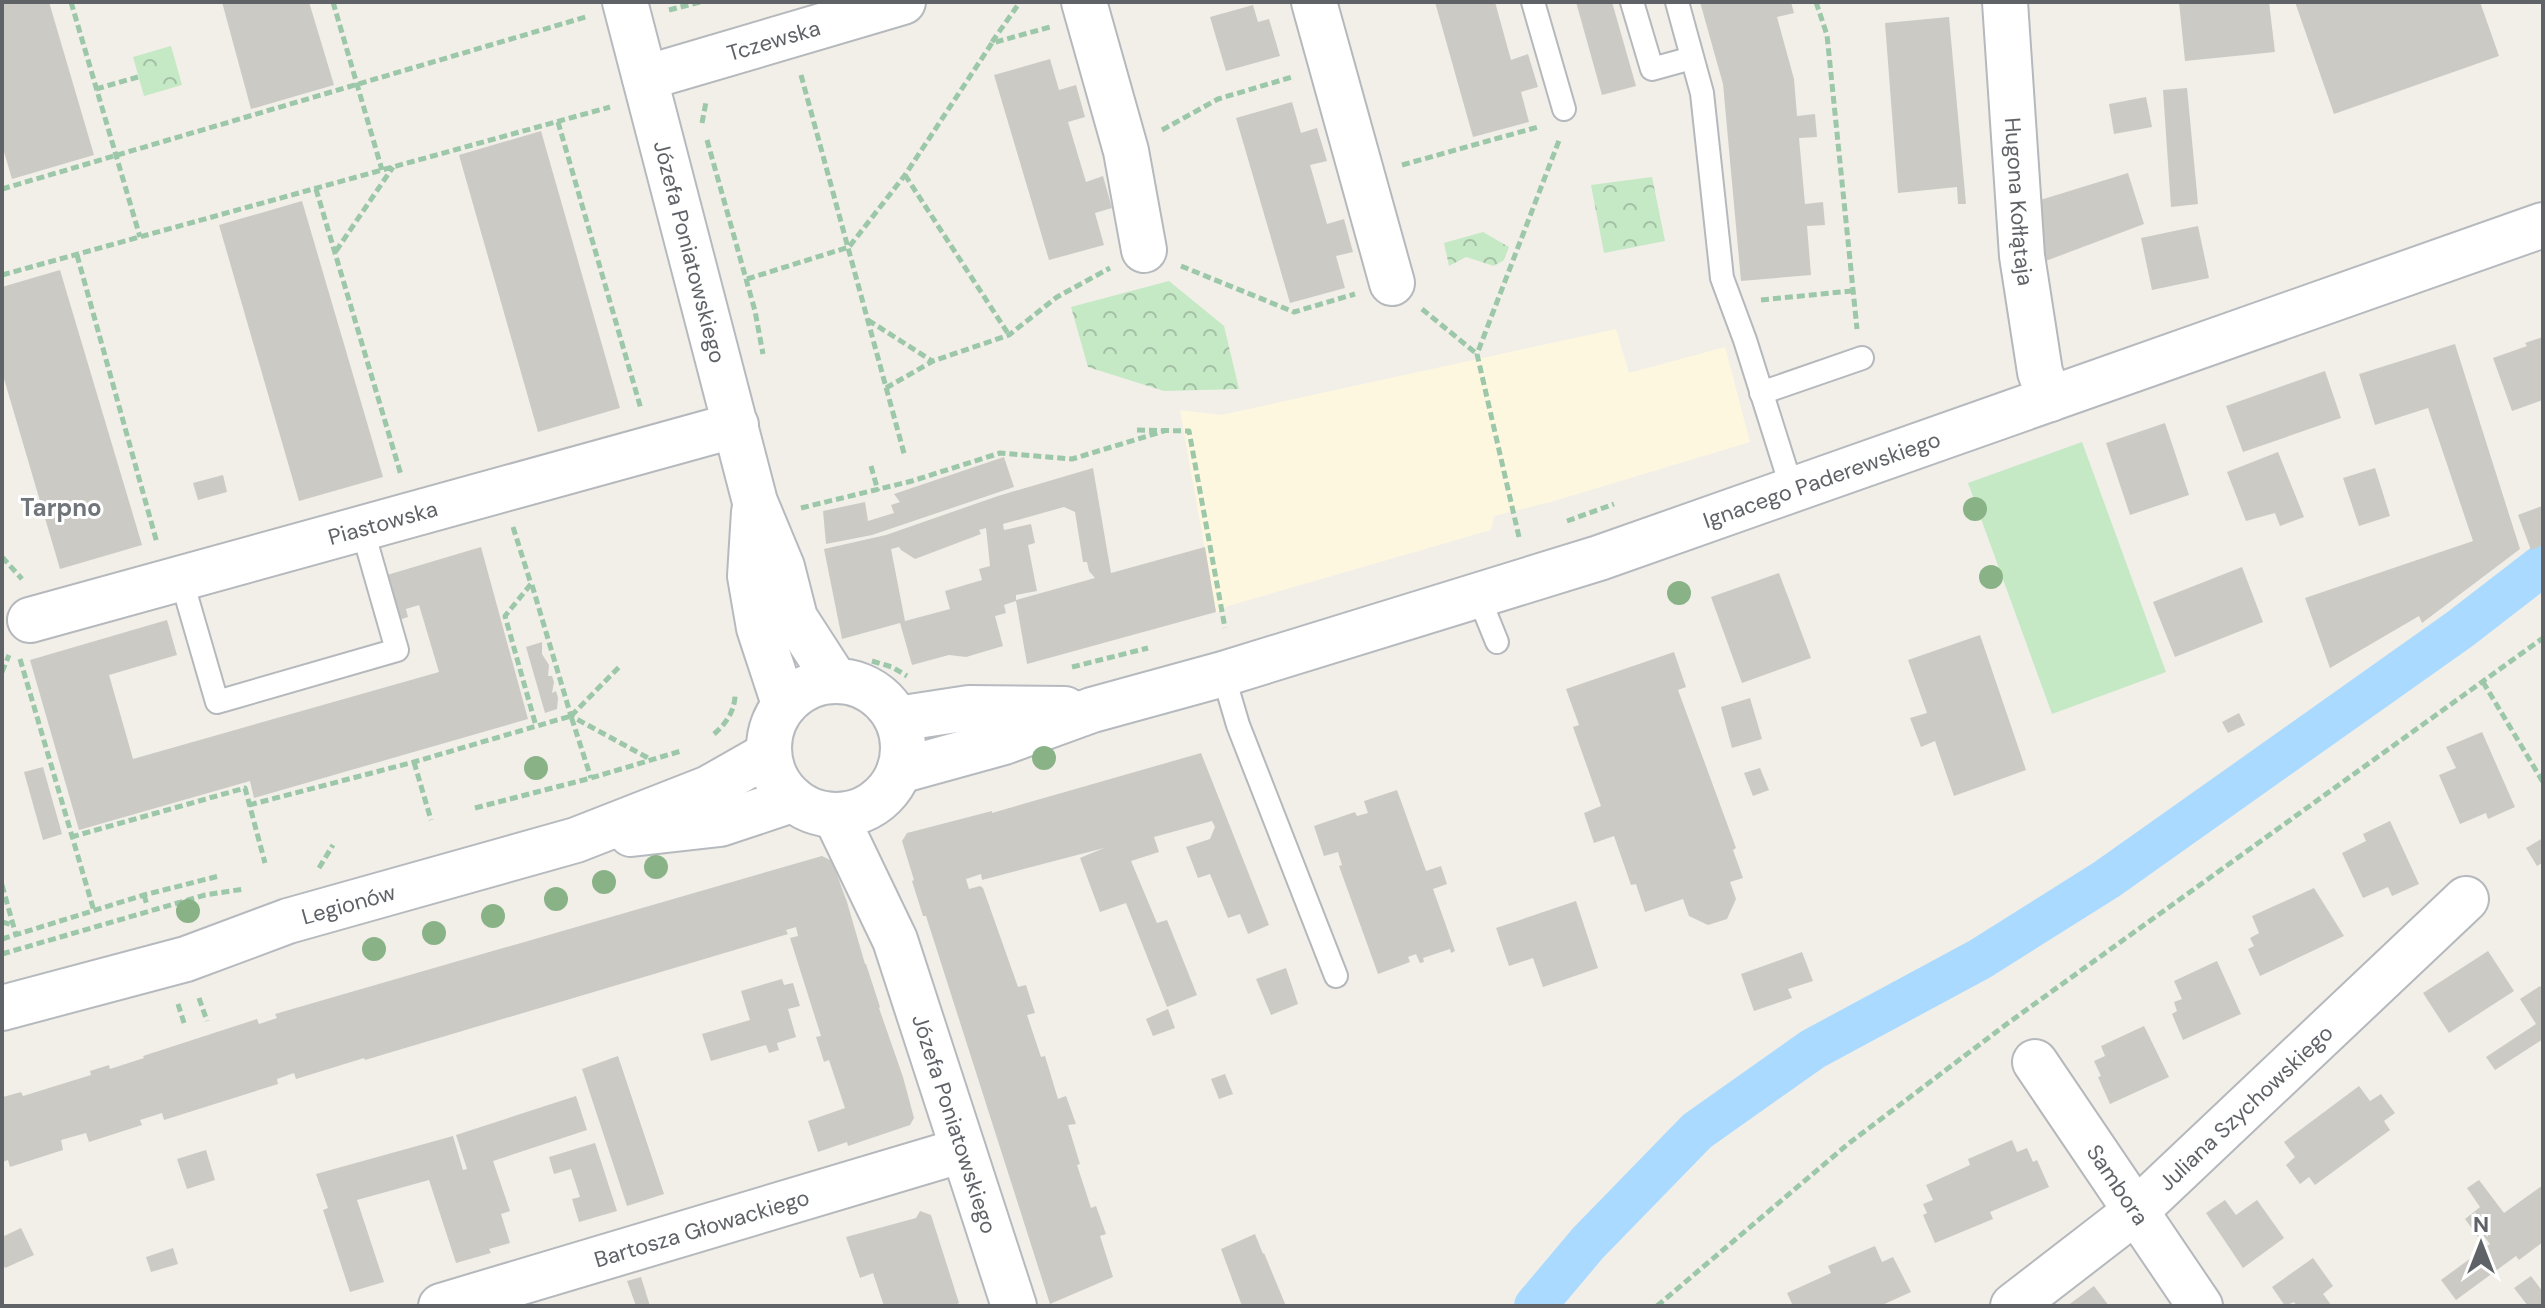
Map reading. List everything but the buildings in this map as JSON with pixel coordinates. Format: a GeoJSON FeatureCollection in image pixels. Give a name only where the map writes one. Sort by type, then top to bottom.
{"type":"FeatureCollection","features":[{"type":"Feature","properties":{"kind":"street","name":"Tczewska"},"geometry":{"type":"LineString","coordinates":[[632,91],[903,2]]}},
{"type":"Feature","properties":{"kind":"street"},"geometry":{"type":"LineString","coordinates":[[1314,2],[1392,283]]}},
{"type":"Feature","properties":{"kind":"street","name":"Hugona Kołłątaja"},"geometry":{"type":"LineString","coordinates":[[2005,2],[2022,256],[2040,372],[2050,399]]}},
{"type":"Feature","properties":{"kind":"street"},"geometry":{"type":"LineString","coordinates":[[1086,9],[1126,151],[1144,250]]}},
{"type":"Feature","properties":{"kind":"street","name":"Józefa Poniatowskiego"},"geometry":{"type":"LineString","coordinates":[[627,10],[632,91],[736,425],[755,502],[782,567],[795,618],[848,667]]}},
{"type":"Feature","properties":{"kind":"street","name":"Ignacego Paderewskiego"},"geometry":{"type":"LineString","coordinates":[[888,786],[1092,710],[1223,674],[1599,558],[2543,225]]}},
{"type":"Feature","properties":{"kind":"street","name":"Piastowska"},"geometry":{"type":"LineString","coordinates":[[30,620],[736,425]]}},
{"type":"Feature","properties":{"kind":"street","name":"Józefa Poniatowskiego"},"geometry":{"type":"LineString","coordinates":[[755,502],[750,576],[759,628],[784,704]]}},
{"type":"Feature","properties":{"kind":"street"},"geometry":{"type":"LineString","coordinates":[[848,667],[854,683],[872,691],[886,703],[897,719],[903,755],[888,786],[850,814],[835,815],[805,808],[792,800],[776,779],[769,754],[769,736],[784,704],[798,692],[848,667]]}},
{"type":"Feature","properties":{"kind":"street","name":"Ignacego Paderewskiego"},"geometry":{"type":"LineString","coordinates":[[897,719],[969,708],[1092,710]]}},
{"type":"Feature","properties":{"kind":"street","name":"Legionów"},"geometry":{"type":"LineString","coordinates":[[2,1008],[186,959],[288,921],[576,840],[709,788],[769,754]]}},
{"type":"Feature","properties":{"kind":"street","name":"Józefa Poniatowskiego"},"geometry":{"type":"LineString","coordinates":[[888,786],[875,824],[890,889],[895,940]]}},
{"type":"Feature","properties":{"kind":"street","name":"Legionów"},"geometry":{"type":"LineString","coordinates":[[576,840],[720,824],[792,800]]}},
{"type":"Feature","properties":{"kind":"street","name":"Józefa Poniatowskiego"},"geometry":{"type":"LineString","coordinates":[[835,815],[895,940],[1014,1306]]}},
{"type":"Feature","properties":{"kind":"street","name":"Juliana Szychowskiego"},"geometry":{"type":"LineString","coordinates":[[2013,1306],[2136,1211],[2466,899]]}},
{"type":"Feature","properties":{"kind":"street","name":"Legionów"},"geometry":{"type":"LineString","coordinates":[[2,1029],[79,1000],[124,976]]}},
{"type":"Feature","properties":{"kind":"street","name":"Sambora"},"geometry":{"type":"LineString","coordinates":[[2035,1062],[2200,1306]]}},
{"type":"Feature","properties":{"kind":"street","name":"Bartosza Głowackiego"},"geometry":{"type":"LineString","coordinates":[[441,1306],[963,1150]]}},
{"type":"Feature","properties":{"kind":"lane"},"geometry":{"type":"LineString","coordinates":[[1533,2],[1566,114]]}},
{"type":"Feature","properties":{"kind":"lane"},"geometry":{"type":"LineString","coordinates":[[1632,2],[1652,69],[1692,58]]}},
{"type":"Feature","properties":{"kind":"lane"},"geometry":{"type":"LineString","coordinates":[[1677,2],[1702,93],[1722,278],[1792,489]]}},
{"type":"Feature","properties":{"kind":"lane"},"geometry":{"type":"LineString","coordinates":[[1761,393],[1862,358]]}},
{"type":"Feature","properties":{"kind":"lane"},"geometry":{"type":"LineString","coordinates":[[181,578],[217,702],[397,650],[362,528]]}},
{"type":"Feature","properties":{"kind":"lane"},"geometry":{"type":"LineString","coordinates":[[1478,595],[1497,642]]}},
{"type":"Feature","properties":{"kind":"lane"},"geometry":{"type":"LineString","coordinates":[[1223,674],[1238,725],[1336,976]]}},
{"type":"Feature","properties":{"kind":"path"},"geometry":{"type":"LineString","coordinates":[[71,2],[140,237]]}},
{"type":"Feature","properties":{"kind":"path"},"geometry":{"type":"LineString","coordinates":[[333,2],[382,170]]}},
{"type":"Feature","properties":{"kind":"path"},"geometry":{"type":"LineString","coordinates":[[2,189],[357,84],[627,10],[700,2]]}},
{"type":"Feature","properties":{"kind":"path"},"geometry":{"type":"LineString","coordinates":[[747,279],[849,247],[905,175],[1020,2]]}},
{"type":"Feature","properties":{"kind":"path"},"geometry":{"type":"LineString","coordinates":[[1816,2],[1827,35],[1851,291],[1862,358]]}},
{"type":"Feature","properties":{"kind":"path"},"geometry":{"type":"LineString","coordinates":[[992,43],[1086,9]]}},
{"type":"Feature","properties":{"kind":"path"},"geometry":{"type":"LineString","coordinates":[[1126,151],[1218,99],[1332,65]]}},
{"type":"Feature","properties":{"kind":"path"},"geometry":{"type":"LineString","coordinates":[[799,70],[905,457]]}},
{"type":"Feature","properties":{"kind":"path"},"geometry":{"type":"LineString","coordinates":[[96,89],[138,77]]}},
{"type":"Feature","properties":{"kind":"path"},"geometry":{"type":"LineString","coordinates":[[2,275],[558,122],[632,91]]}},
{"type":"Feature","properties":{"kind":"path"},"geometry":{"type":"LineString","coordinates":[[1362,176],[1566,114]]}},
{"type":"Feature","properties":{"kind":"path"},"geometry":{"type":"LineString","coordinates":[[1519,537],[1477,354],[1566,114]]}},
{"type":"Feature","properties":{"kind":"path"},"geometry":{"type":"LineString","coordinates":[[558,122],[642,410]]}},
{"type":"Feature","properties":{"kind":"path"},"geometry":{"type":"LineString","coordinates":[[335,252],[393,167]]}},
{"type":"Feature","properties":{"kind":"path"},"geometry":{"type":"LineString","coordinates":[[905,175],[1009,335]]}},
{"type":"Feature","properties":{"kind":"path"},"geometry":{"type":"LineString","coordinates":[[316,189],[412,515]]}},
{"type":"Feature","properties":{"kind":"path"},"geometry":{"type":"LineString","coordinates":[[886,388],[933,361],[1009,335],[1057,297],[1144,250],[1294,312],[1392,283],[1477,354]]}},
{"type":"Feature","properties":{"kind":"path"},"geometry":{"type":"LineString","coordinates":[[77,255],[163,564],[181,578]]}},
{"type":"Feature","properties":{"kind":"path"},"geometry":{"type":"LineString","coordinates":[[1731,303],[1851,291]]}},
{"type":"Feature","properties":{"kind":"path"},"geometry":{"type":"LineString","coordinates":[[868,320],[933,361]]}},
{"type":"Feature","properties":{"kind":"path"},"geometry":{"type":"LineString","coordinates":[[1137,430],[1189,431],[1225,628]]}},
{"type":"Feature","properties":{"kind":"path"},"geometry":{"type":"LineString","coordinates":[[798,509],[878,491],[1000,453],[1072,459],[1164,431]]}},
{"type":"Feature","properties":{"kind":"path"},"geometry":{"type":"LineString","coordinates":[[871,466],[878,491]]}},
{"type":"Feature","properties":{"kind":"path"},"geometry":{"type":"LineString","coordinates":[[1563,522],[1621,502]]}},
{"type":"Feature","properties":{"kind":"path"},"geometry":{"type":"LineString","coordinates":[[1504,541],[1534,532]]}},
{"type":"Feature","properties":{"kind":"path"},"geometry":{"type":"LineString","coordinates":[[531,584],[591,778]]}},
{"type":"Feature","properties":{"kind":"path"},"geometry":{"type":"LineString","coordinates":[[525,592],[505,616],[536,726]]}},
{"type":"Feature","properties":{"kind":"path"},"geometry":{"type":"LineString","coordinates":[[1210,632],[1240,624]]}},
{"type":"Feature","properties":{"kind":"path"},"geometry":{"type":"LineString","coordinates":[[1657,1306],[1848,1144],[2008,1023],[2543,638]]}},
{"type":"Feature","properties":{"kind":"path"},"geometry":{"type":"LineString","coordinates":[[1062,669],[1151,647]]}},
{"type":"Feature","properties":{"kind":"path"},"geometry":{"type":"LineString","coordinates":[[848,667],[872,661],[892,667],[916,681]]}},
{"type":"Feature","properties":{"kind":"path"},"geometry":{"type":"LineString","coordinates":[[21,665],[94,911]]}},
{"type":"Feature","properties":{"kind":"path"},"geometry":{"type":"LineString","coordinates":[[249,805],[414,762],[571,716],[621,665]]}},
{"type":"Feature","properties":{"kind":"path"},"geometry":{"type":"LineString","coordinates":[[2483,682],[2543,782]]}},
{"type":"Feature","properties":{"kind":"path"},"geometry":{"type":"LineString","coordinates":[[710,738],[730,715],[735,703],[735,685]]}},
{"type":"Feature","properties":{"kind":"path"},"geometry":{"type":"LineString","coordinates":[[571,716],[652,760]]}},
{"type":"Feature","properties":{"kind":"path"},"geometry":{"type":"LineString","coordinates":[[475,808],[591,778],[695,746]]}},
{"type":"Feature","properties":{"kind":"path"},"geometry":{"type":"LineString","coordinates":[[414,762],[431,820]]}},
{"type":"Feature","properties":{"kind":"path"},"geometry":{"type":"LineString","coordinates":[[71,837],[245,788],[265,863]]}},
{"type":"Feature","properties":{"kind":"path"},"geometry":{"type":"LineString","coordinates":[[318,869],[333,845]]}},
{"type":"Feature","properties":{"kind":"path"},"geometry":{"type":"LineString","coordinates":[[2,939],[144,895],[219,876]]}},
{"type":"Feature","properties":{"kind":"path"},"geometry":{"type":"LineString","coordinates":[[2,885],[16,935]]}},
{"type":"Feature","properties":{"kind":"path"},"geometry":{"type":"LineString","coordinates":[[2,954],[205,895],[248,888]]}},
{"type":"Feature","properties":{"kind":"path"},"geometry":{"type":"LineString","coordinates":[[144,895],[147,905]]}},
{"type":"Feature","properties":{"kind":"path"},"geometry":{"type":"LineString","coordinates":[[168,906],[171,914]]}},
{"type":"Feature","properties":{"kind":"path"},"geometry":{"type":"LineString","coordinates":[[2,922],[14,925]]}},
{"type":"Feature","properties":{"kind":"path"},"geometry":{"type":"LineString","coordinates":[[197,991],[207,1021]]}},
{"type":"Feature","properties":{"kind":"path"},"geometry":{"type":"LineString","coordinates":[[176,999],[185,1026]]}},
{"type":"Feature","properties":{"kind":"shaded area"},"geometry":{"type":"Polygon","coordinates":[[[1616,329],[1629,373],[1725,347],[1750,442],[1494,516],[1491,530],[1216,612],[1180,410],[1221,415],[1616,329]]]}},
{"type":"Feature","properties":{"kind":"green space"},"geometry":{"type":"Polygon","coordinates":[[[171,46],[182,85],[144,96],[133,57],[171,46]]]}},
{"type":"Feature","properties":{"kind":"green space"},"geometry":{"type":"Polygon","coordinates":[[[1652,177],[1665,241],[1604,253],[1591,185],[1652,177]]]}},
{"type":"Feature","properties":{"kind":"green space"},"geometry":{"type":"Polygon","coordinates":[[[1483,232],[1509,247],[1504,260],[1494,266],[1466,257],[1449,266],[1444,243],[1483,232]]]}},
{"type":"Feature","properties":{"kind":"green space"},"geometry":{"type":"Polygon","coordinates":[[[1169,281],[1224,326],[1239,389],[1164,391],[1088,367],[1071,307],[1169,281]]]}},
{"type":"Feature","properties":{"kind":"green space"},"geometry":{"type":"Polygon","coordinates":[[[2082,442],[2166,672],[2052,714],[1968,483],[2082,442]]]}},
{"type":"Feature","properties":{"kind":"waterway"},"geometry":{"type":"LineString","coordinates":[[1535,1306],[1588,1243],[1697,1131],[1813,1049],[1980,959],[2107,879],[2460,629],[2543,565]]}},
{"type":"Feature","properties":{"kind":"district","name":"Tarpno"},"geometry":{"type":"Point","coordinates":[61,507]}}]}
